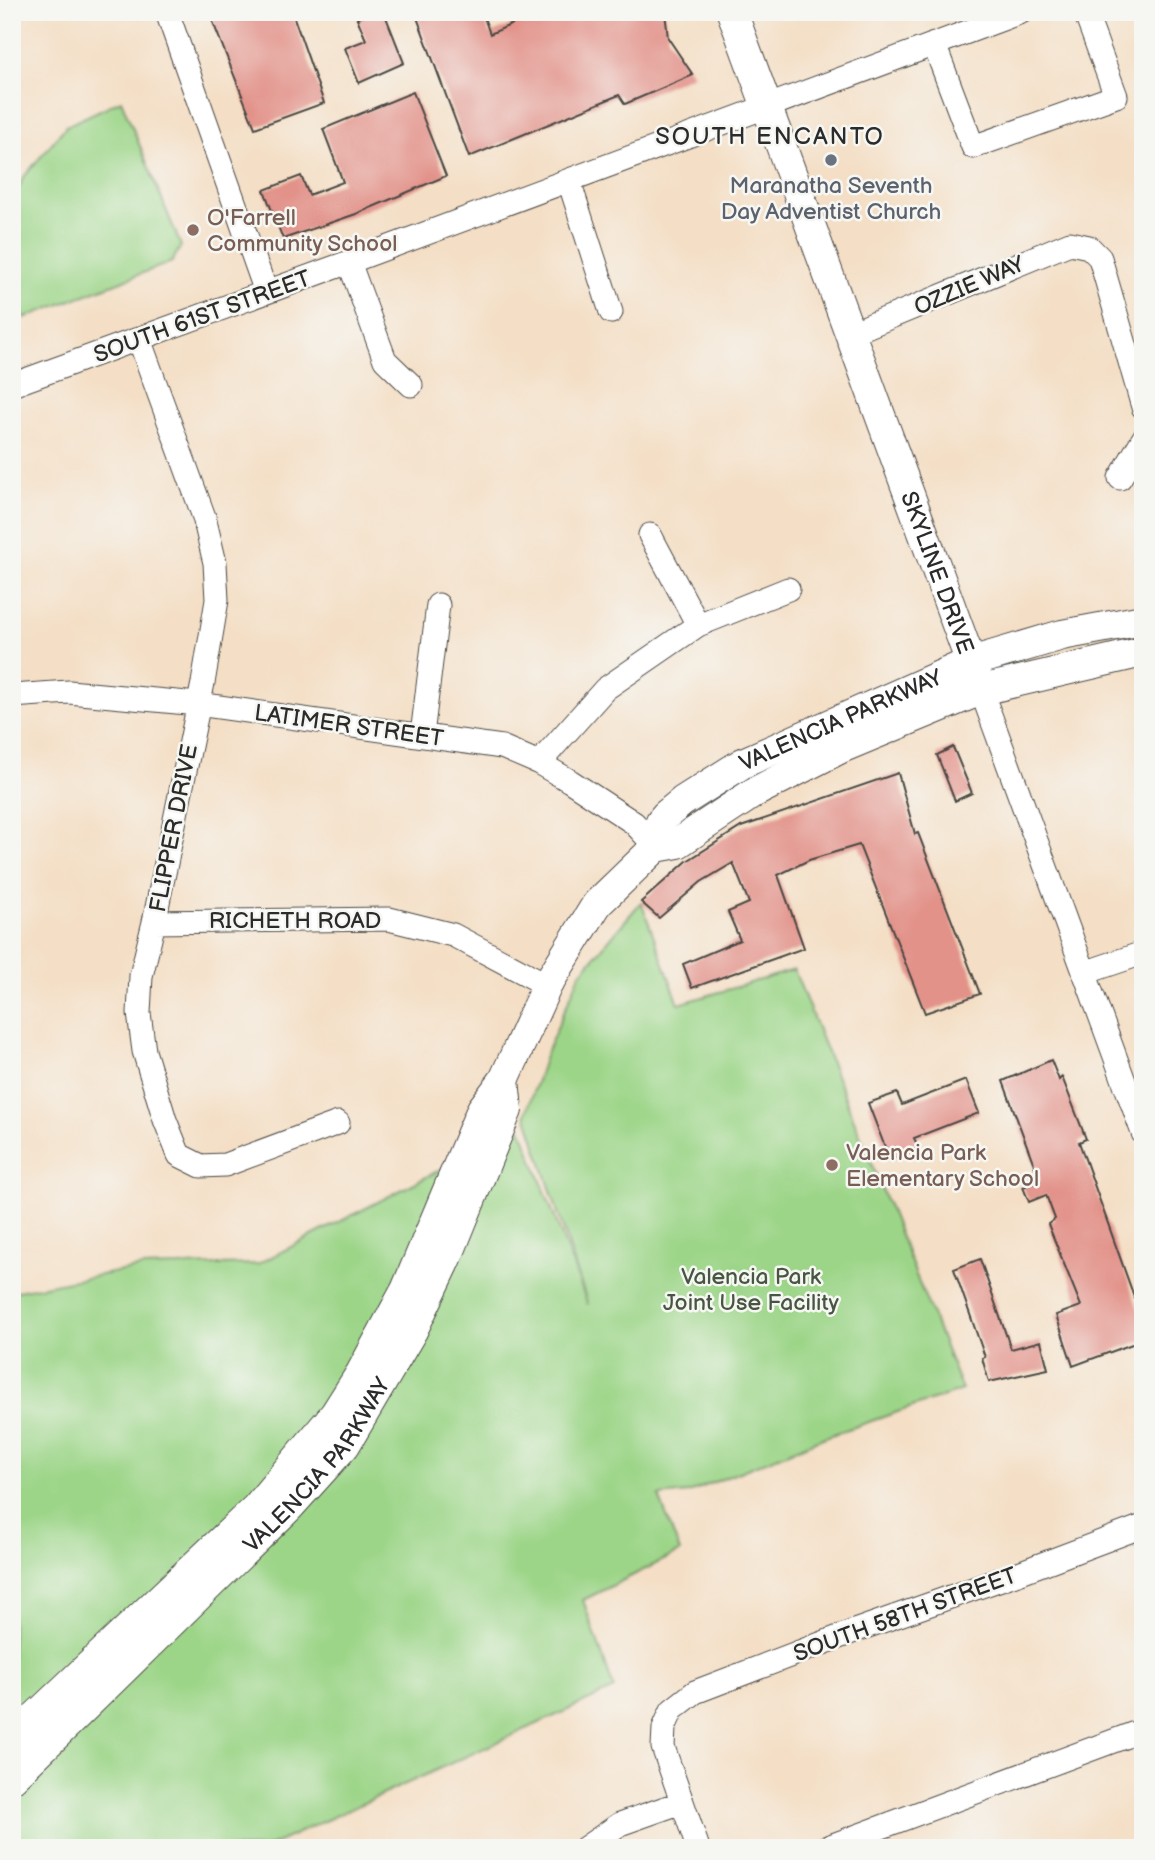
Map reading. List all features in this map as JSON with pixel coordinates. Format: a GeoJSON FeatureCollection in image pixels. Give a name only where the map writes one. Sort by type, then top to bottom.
{"type":"FeatureCollection","features":[{"type":"Feature","properties":{"kind":"main road","name":"SKYLINE DRIVE"},"geometry":{"type":"LineString","coordinates":[[732,12],[981,691]]}},
{"type":"Feature","properties":{"kind":"main road","name":"VALENCIA PARKWAY"},"geometry":{"type":"LineString","coordinates":[[12,1739],[256,1508],[335,1414],[361,1373],[406,1290],[482,1109],[505,1080],[547,985],[597,904],[656,847],[661,821],[666,815],[743,763],[971,663],[1062,635],[1143,620]]}},
{"type":"Feature","properties":{"kind":"main road","name":"VALENCIA PARKWAY"},"geometry":{"type":"LineString","coordinates":[[656,847],[678,844],[755,792],[841,748],[981,691],[1143,652]]}},
{"type":"Feature","properties":{"kind":"main road","name":"VALENCIA PARKWAY"},"geometry":{"type":"LineString","coordinates":[[12,1778],[290,1506],[345,1445],[412,1331],[446,1260],[507,1111],[505,1080]]}},
{"type":"Feature","properties":{"kind":"street"},"geometry":{"type":"LineString","coordinates":[[167,12],[266,292]]}},
{"type":"Feature","properties":{"kind":"street","name":"SOUTH 61ST STREET"},"geometry":{"type":"LineString","coordinates":[[12,385],[934,44],[973,20],[1021,12]]}},
{"type":"Feature","properties":{"kind":"street"},"geometry":{"type":"LineString","coordinates":[[934,44],[973,147],[1116,96],[1086,12]]}},
{"type":"Feature","properties":{"kind":"street"},"geometry":{"type":"LineString","coordinates":[[569,181],[611,312]]}},
{"type":"Feature","properties":{"kind":"street","name":"OZZIE WAY"},"geometry":{"type":"LineString","coordinates":[[849,334],[1070,243],[1089,247],[1100,258],[1143,407]]}},
{"type":"Feature","properties":{"kind":"street"},"geometry":{"type":"LineString","coordinates":[[349,262],[385,360],[411,385]]}},
{"type":"Feature","properties":{"kind":"street","name":"FLIPPER DRIVE"},"geometry":{"type":"LineString","coordinates":[[139,339],[204,517],[215,563],[217,600],[141,976],[139,1013],[144,1051],[165,1120],[179,1155],[201,1166],[225,1165],[338,1123]]}},
{"type":"Feature","properties":{"kind":"street"},"geometry":{"type":"LineString","coordinates":[[1120,478],[1143,439]]}},
{"type":"Feature","properties":{"kind":"street"},"geometry":{"type":"LineString","coordinates":[[650,535],[698,625]]}},
{"type":"Feature","properties":{"kind":"street"},"geometry":{"type":"LineString","coordinates":[[539,763],[605,690],[698,625],[788,589]]}},
{"type":"Feature","properties":{"kind":"street"},"geometry":{"type":"LineString","coordinates":[[422,735],[438,605]]}},
{"type":"Feature","properties":{"kind":"street","name":"SKYLINE DRIVE"},"geometry":{"type":"LineString","coordinates":[[981,691],[1143,1133]]}},
{"type":"Feature","properties":{"kind":"street","name":"LATIMER STREET"},"geometry":{"type":"LineString","coordinates":[[12,696],[69,692],[198,704],[502,747],[539,763],[634,823],[656,847]]}},
{"type":"Feature","properties":{"kind":"street","name":"RICHETH ROAD"},"geometry":{"type":"LineString","coordinates":[[154,922],[389,919],[453,935],[547,985]]}},
{"type":"Feature","properties":{"kind":"street"},"geometry":{"type":"LineString","coordinates":[[1084,972],[1143,953]]}},
{"type":"Feature","properties":{"kind":"street","name":"SOUTH 58TH STREET"},"geometry":{"type":"LineString","coordinates":[[682,1802],[663,1747],[664,1728],[672,1710],[695,1692],[1143,1526]]}},
{"type":"Feature","properties":{"kind":"street"},"geometry":{"type":"LineString","coordinates":[[825,1848],[1143,1730]]}},
{"type":"Feature","properties":{"kind":"street"},"geometry":{"type":"LineString","coordinates":[[585,1848],[620,1824],[682,1802],[698,1848]]}},
{"type":"Feature","properties":{"kind":"green space"},"geometry":{"type":"Polygon","coordinates":[[[121,100],[181,246],[172,262],[24,318],[12,287],[12,204],[23,178],[66,126],[121,100]]]}},
{"type":"Feature","properties":{"kind":"green space","name":"Valencia Park Joint Use Facility"},"geometry":{"type":"Polygon","coordinates":[[[641,902],[679,1004],[794,970],[962,1390],[825,1437],[688,1493],[659,1496],[680,1552],[583,1600],[614,1689],[265,1848],[12,1848],[12,1292],[143,1267],[258,1264],[521,1128],[588,1305],[526,1114],[545,1056],[580,974],[641,902]]]}},
{"type":"Feature","properties":{"kind":"building"},"geometry":{"type":"Polygon","coordinates":[[[209,12],[292,12],[324,103],[255,128],[209,12]]]}},
{"type":"Feature","properties":{"kind":"building"},"geometry":{"type":"Polygon","coordinates":[[[373,12],[384,12],[404,63],[359,83],[345,48],[366,40],[357,18],[373,12]]]}},
{"type":"Feature","properties":{"kind":"building"},"geometry":{"type":"Polygon","coordinates":[[[415,12],[482,12],[490,34],[524,19],[521,12],[665,12],[668,38],[693,75],[625,104],[619,95],[469,157],[415,12]]]}},
{"type":"Feature","properties":{"kind":"building"},"geometry":{"type":"Polygon","coordinates":[[[413,92],[446,176],[356,214],[283,239],[264,190],[301,176],[309,195],[343,182],[323,129],[413,92]]]}},
{"type":"Feature","properties":{"kind":"building"},"geometry":{"type":"Polygon","coordinates":[[[953,747],[972,793],[955,801],[937,755],[953,747]]]}},
{"type":"Feature","properties":{"kind":"building"},"geometry":{"type":"Polygon","coordinates":[[[898,773],[915,834],[918,833],[980,994],[925,1013],[859,845],[809,860],[778,875],[804,948],[692,988],[683,964],[740,940],[728,912],[749,903],[733,863],[701,882],[659,918],[641,902],[687,861],[741,827],[898,773]]]}},
{"type":"Feature","properties":{"kind":"building"},"geometry":{"type":"Polygon","coordinates":[[[1051,1060],[1059,1080],[1062,1077],[1086,1139],[1079,1142],[1143,1322],[1143,1340],[1073,1366],[1056,1315],[1081,1306],[1048,1224],[1055,1219],[1046,1195],[1029,1202],[1023,1187],[1040,1181],[1003,1081],[1051,1060]]]}},
{"type":"Feature","properties":{"kind":"building"},"geometry":{"type":"Polygon","coordinates":[[[966,1080],[979,1113],[914,1138],[918,1148],[890,1160],[868,1103],[897,1093],[902,1105],[966,1080]]]}},
{"type":"Feature","properties":{"kind":"building"},"geometry":{"type":"Polygon","coordinates":[[[980,1259],[1011,1349],[1041,1341],[1048,1369],[989,1382],[982,1358],[985,1357],[954,1269],[980,1259]]]}},
{"type":"Feature","properties":{"kind":"place","name":"Maranatha Seventh Day Adventist Church"},"geometry":{"type":"Point","coordinates":[831,160]}},
{"type":"Feature","properties":{"kind":"place","name":"O'Farrell Community School"},"geometry":{"type":"Point","coordinates":[193,230]}},
{"type":"Feature","properties":{"kind":"place","name":"Valencia Park Elementary School"},"geometry":{"type":"Point","coordinates":[832,1165]}},
{"type":"Feature","properties":{"kind":"district","name":"SOUTH ENCANTO"},"geometry":{"type":"Point","coordinates":[770,136]}}]}
